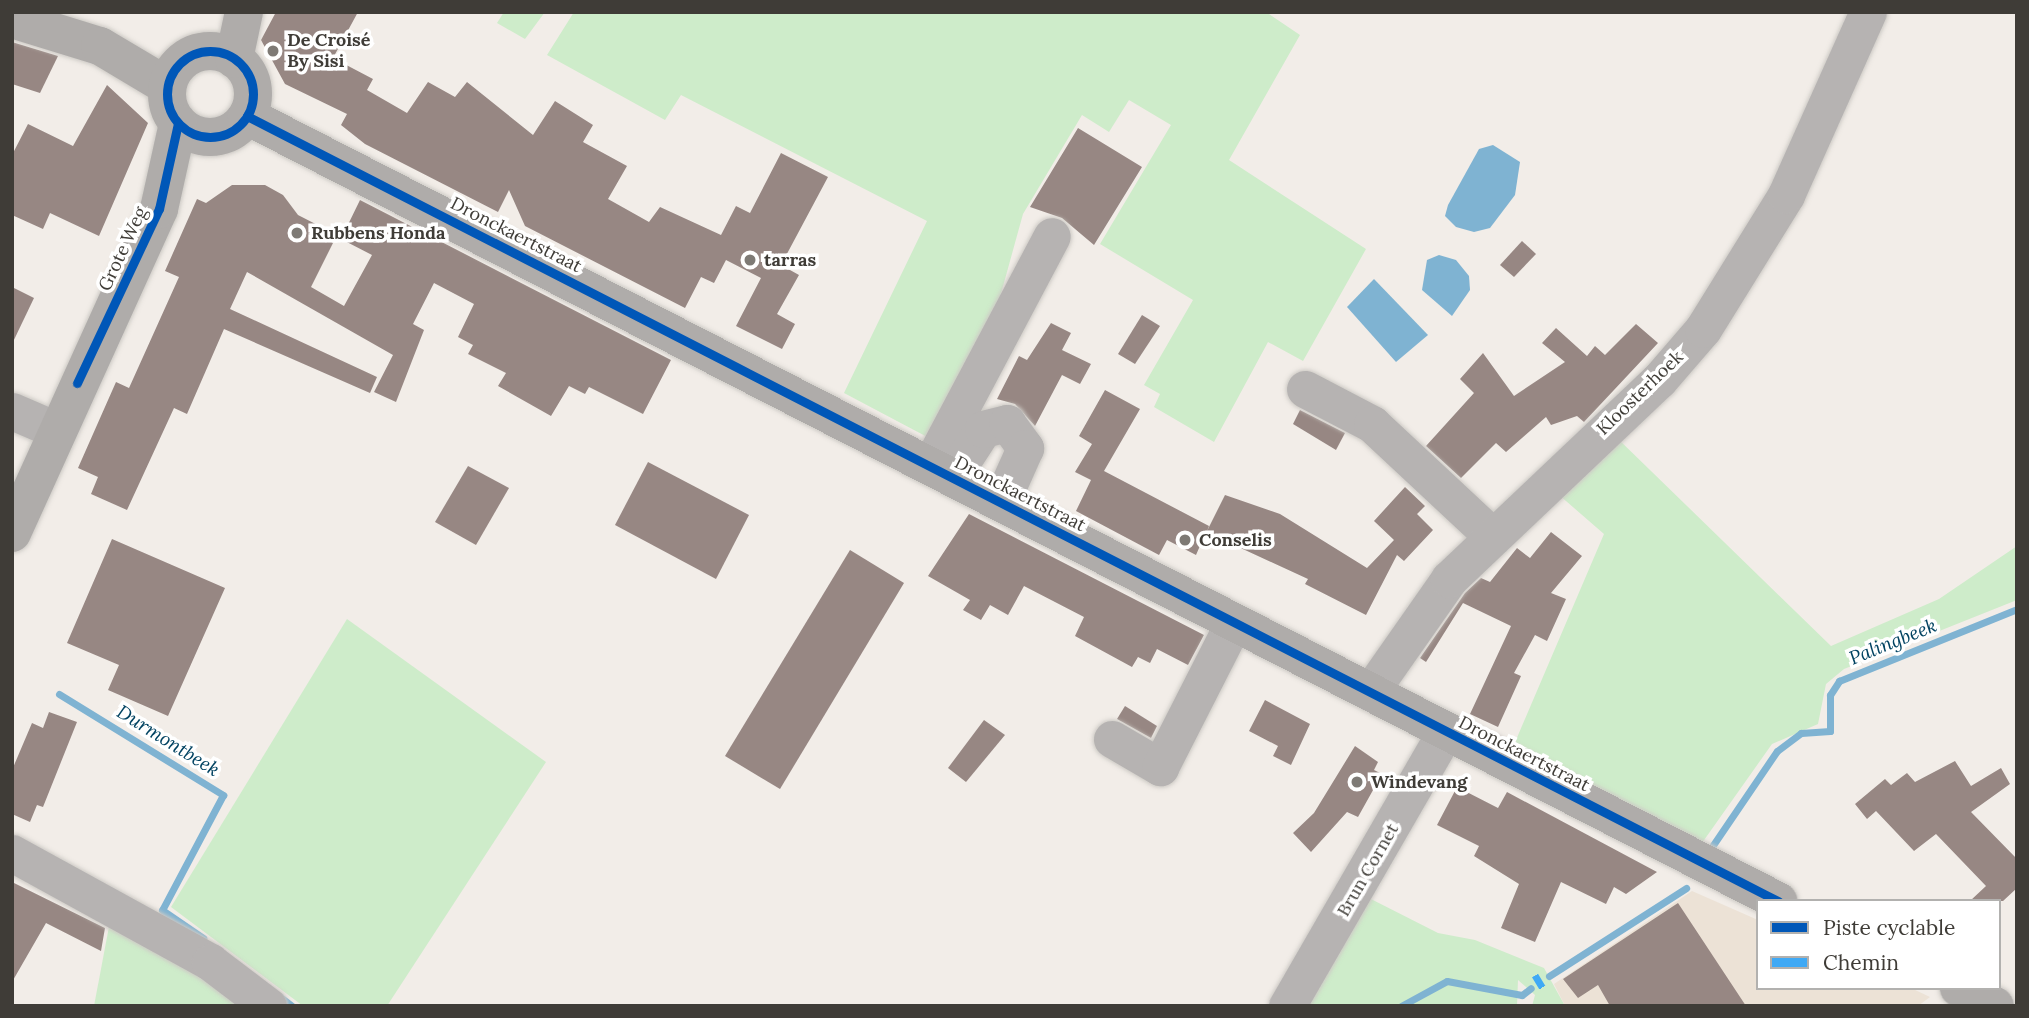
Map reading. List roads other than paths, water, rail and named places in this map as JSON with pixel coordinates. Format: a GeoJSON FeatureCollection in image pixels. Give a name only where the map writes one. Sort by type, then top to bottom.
{"type":"FeatureCollection","features":[{"type":"Feature","properties":{"kind":"main road"},"geometry":{"type":"LineString","coordinates":[[12,19],[100,46],[198,64],[252,86],[247,116],[225,135],[192,130],[198,64],[229,12]]}},
{"type":"Feature","properties":{"kind":"main road"},"geometry":{"type":"LineString","coordinates":[[198,64],[244,12]]}},
{"type":"Feature","properties":{"kind":"main road","name":"Dronckaertstraat"},"geometry":{"type":"LineString","coordinates":[[247,116],[1774,899]]}},
{"type":"Feature","properties":{"kind":"main road","name":"Grote Weg"},"geometry":{"type":"LineString","coordinates":[[12,533],[192,130]]}},
{"type":"Feature","properties":{"kind":"main road"},"geometry":{"type":"LineString","coordinates":[[1963,990],[1995,1006]]}},
{"type":"Feature","properties":{"kind":"street","name":"Kloosterhoek"},"geometry":{"type":"LineString","coordinates":[[1370,692],[1449,579],[1491,535],[1659,380],[1703,329],[1786,195],[1868,12]]}},
{"type":"Feature","properties":{"kind":"street"},"geometry":{"type":"LineString","coordinates":[[941,471],[1052,236]]}},
{"type":"Feature","properties":{"kind":"street"},"geometry":{"type":"LineString","coordinates":[[1305,389],[1372,424],[1491,535]]}},
{"type":"Feature","properties":{"kind":"street"},"geometry":{"type":"LineString","coordinates":[[12,411],[56,430]]}},
{"type":"Feature","properties":{"kind":"street"},"geometry":{"type":"LineString","coordinates":[[941,471],[983,429],[1006,423],[1025,449],[1001,502]]}},
{"type":"Feature","properties":{"kind":"street"},"geometry":{"type":"LineString","coordinates":[[1112,739],[1160,767],[1234,622]]}},
{"type":"Feature","properties":{"kind":"street","name":"Brun Cornet"},"geometry":{"type":"LineString","coordinates":[[1287,1006],[1446,732]]}},
{"type":"Feature","properties":{"kind":"street"},"geometry":{"type":"LineString","coordinates":[[12,853],[210,962],[268,1006]]}},
{"type":"Feature","properties":{"kind":"water"},"geometry":{"type":"Polygon","coordinates":[[[1493,145],[1520,162],[1515,195],[1490,228],[1474,232],[1456,227],[1445,216],[1448,205],[1479,149],[1493,145]]]}},
{"type":"Feature","properties":{"kind":"water"},"geometry":{"type":"Polygon","coordinates":[[[1439,255],[1456,260],[1469,276],[1470,290],[1452,316],[1422,290],[1427,260],[1439,255]]]}},
{"type":"Feature","properties":{"kind":"water"},"geometry":{"type":"Polygon","coordinates":[[[1374,279],[1428,335],[1396,362],[1347,307],[1374,279]]]}},
{"type":"Feature","properties":{"kind":"waterway","name":"Palingbeek"},"geometry":{"type":"LineString","coordinates":[[1711,848],[1777,751],[1801,733],[1830,731],[1830,695],[1839,681],[2017,609]]}},
{"type":"Feature","properties":{"kind":"waterway","name":"Durmontbeek"},"geometry":{"type":"LineString","coordinates":[[59,694],[223,795],[162,910],[203,938]]}},
{"type":"Feature","properties":{"kind":"waterway","name":"Palingbeek"},"geometry":{"type":"LineString","coordinates":[[1549,976],[1686,888]]}},
{"type":"Feature","properties":{"kind":"waterway","name":"Palingbeek"},"geometry":{"type":"LineString","coordinates":[[1401,1006],[1447,981],[1522,995],[1531,988]]}},
{"type":"Feature","properties":{"kind":"waterway","name":"Durmontbeek"},"geometry":{"type":"LineString","coordinates":[[279,996],[292,1006]]}},
{"type":"Feature","properties":{"kind":"place","name":"De Croisé By Sisi"},"geometry":{"type":"Point","coordinates":[273,51]}},
{"type":"Feature","properties":{"kind":"place","name":"Rubbens Honda"},"geometry":{"type":"Point","coordinates":[297,233]}},
{"type":"Feature","properties":{"kind":"place","name":"tarras"},"geometry":{"type":"Point","coordinates":[750,260]}},
{"type":"Feature","properties":{"kind":"place","name":"Conselis"},"geometry":{"type":"Point","coordinates":[1185,540]}},
{"type":"Feature","properties":{"kind":"place","name":"Windevang"},"geometry":{"type":"Point","coordinates":[1357,782]}}]}
